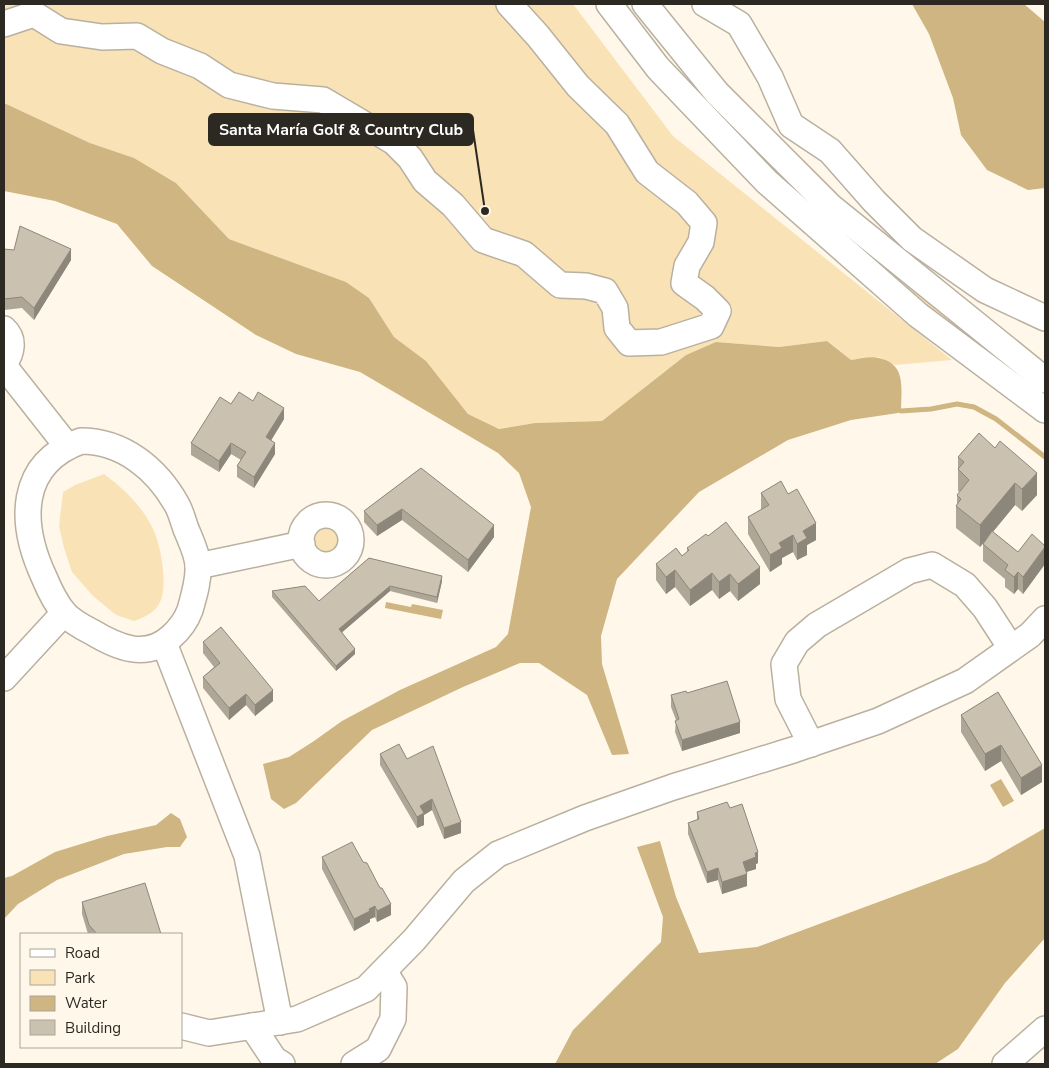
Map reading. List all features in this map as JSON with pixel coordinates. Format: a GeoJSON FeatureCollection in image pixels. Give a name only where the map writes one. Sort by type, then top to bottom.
{"type":"FeatureCollection","features":[{"type":"Feature","properties":{"kind":"street"},"geometry":{"type":"LineString","coordinates":[[4,24],[34,14],[62,30],[102,37],[138,36],[162,51],[200,66],[229,85],[273,96],[323,100],[394,142],[410,158],[426,181],[453,205],[483,240],[524,254],[560,285],[586,286],[605,291],[615,308],[617,328],[629,343],[661,342],[711,326],[718,311],[705,298],[684,283],[687,266],[701,242],[704,223],[687,204],[647,172],[617,124],[578,86],[510,4]]}},
{"type":"Feature","properties":{"kind":"street"},"geometry":{"type":"LineString","coordinates":[[609,4],[658,68],[767,182],[918,315],[1045,410]]}},
{"type":"Feature","properties":{"kind":"street"},"geometry":{"type":"LineString","coordinates":[[645,4],[717,93],[831,207],[1045,380]]}},
{"type":"Feature","properties":{"kind":"street"},"geometry":{"type":"LineString","coordinates":[[705,4],[739,24],[770,77],[791,125],[830,151],[874,201],[912,239],[985,290],[1045,318]]}},
{"type":"Feature","properties":{"kind":"street"},"geometry":{"type":"LineString","coordinates":[[4,329],[7,331],[12,342],[10,355],[4,365],[67,446]]}},
{"type":"Feature","properties":{"kind":"street"},"geometry":{"type":"LineString","coordinates":[[81,441],[96,441],[117,447],[152,471],[177,505],[193,544],[198,566],[195,593],[187,619],[177,632],[154,649],[123,648],[80,625],[64,613],[52,594],[31,542],[28,519],[29,497],[36,478],[55,454],[67,446],[81,441]]}},
{"type":"Feature","properties":{"kind":"street"},"geometry":{"type":"LineString","coordinates":[[198,566],[302,544]]}},
{"type":"Feature","properties":{"kind":"street"},"geometry":{"type":"LineString","coordinates":[[810,744],[788,699],[784,664],[797,642],[817,626],[910,571],[932,565],[965,585],[985,608],[1011,648]]}},
{"type":"Feature","properties":{"kind":"street"},"geometry":{"type":"LineString","coordinates":[[4,678],[64,613]]}},
{"type":"Feature","properties":{"kind":"street"},"geometry":{"type":"LineString","coordinates":[[182,1026],[209,1033],[297,1019],[366,989],[414,940],[464,881],[498,854],[585,818],[673,787],[878,721],[965,681],[1030,634],[1045,619]]}},
{"type":"Feature","properties":{"kind":"street"},"geometry":{"type":"LineString","coordinates":[[164,643],[247,856],[280,1022]]}},
{"type":"Feature","properties":{"kind":"street"},"geometry":{"type":"LineString","coordinates":[[367,1061],[378,1049],[393,1020],[394,987],[384,971]]}},
{"type":"Feature","properties":{"kind":"street"},"geometry":{"type":"LineString","coordinates":[[252,1026],[274,1060],[282,1064]]}},
{"type":"Feature","properties":{"kind":"street"},"geometry":{"type":"LineString","coordinates":[[1005,1064],[1045,1030]]}},
{"type":"Feature","properties":{"kind":"green space"},"geometry":{"type":"Polygon","coordinates":[[[4,4],[573,4],[673,136],[952,360],[895,365],[879,357],[851,360],[827,341],[779,347],[717,342],[686,355],[602,421],[535,423],[499,429],[468,414],[426,361],[394,337],[369,298],[346,282],[229,239],[176,183],[134,158],[90,143],[4,103],[4,4]]]}},
{"type":"Feature","properties":{"kind":"green space"},"geometry":{"type":"Polygon","coordinates":[[[909,283],[954,317],[1045,393],[1045,404],[900,293],[909,283]]]}},
{"type":"Feature","properties":{"kind":"green space"},"geometry":{"type":"Polygon","coordinates":[[[104,474],[126,492],[144,513],[156,536],[161,556],[164,577],[162,597],[157,607],[151,613],[134,621],[116,615],[93,596],[72,572],[59,526],[63,492],[75,485],[104,474]]]}},
{"type":"Feature","properties":{"kind":"green space"},"geometry":{"type":"Polygon","coordinates":[[[324,523],[338,532],[343,547],[327,557],[315,550],[310,541],[314,532],[324,523]]]}},
{"type":"Feature","properties":{"kind":"water"},"geometry":{"type":"Polygon","coordinates":[[[912,4],[1024,4],[1045,22],[1045,188],[1028,190],[987,170],[961,135],[953,98],[929,34],[912,4]]]}},
{"type":"Feature","properties":{"kind":"water"},"geometry":{"type":"Polygon","coordinates":[[[4,103],[90,143],[134,158],[176,183],[229,239],[346,282],[369,298],[394,337],[426,361],[468,414],[499,429],[535,423],[602,421],[686,355],[716,342],[779,347],[827,341],[851,360],[872,357],[888,361],[894,366],[900,378],[901,411],[851,420],[788,440],[699,492],[617,579],[601,636],[602,664],[629,754],[612,755],[587,695],[539,663],[520,663],[463,687],[372,730],[296,803],[284,809],[271,799],[263,764],[289,757],[342,721],[400,690],[496,647],[508,634],[531,507],[519,473],[498,453],[360,372],[296,354],[256,335],[152,266],[117,224],[55,201],[4,191],[4,103]]]}},
{"type":"Feature","properties":{"kind":"water"},"geometry":{"type":"Polygon","coordinates":[[[386,602],[411,607],[412,604],[443,610],[441,619],[385,608],[386,602]]]}},
{"type":"Feature","properties":{"kind":"water"},"geometry":{"type":"Polygon","coordinates":[[[1001,779],[1014,801],[1003,807],[990,785],[1001,779]]]}},
{"type":"Feature","properties":{"kind":"water"},"geometry":{"type":"Polygon","coordinates":[[[171,813],[180,819],[187,837],[180,847],[167,847],[124,854],[57,880],[18,904],[4,919],[4,878],[12,876],[55,852],[107,836],[156,825],[171,813]]]}},
{"type":"Feature","properties":{"kind":"water"},"geometry":{"type":"Polygon","coordinates":[[[1045,828],[1045,938],[1005,983],[958,1049],[935,1064],[555,1064],[573,1030],[661,942],[663,917],[637,847],[660,841],[676,897],[699,953],[757,947],[986,862],[1045,828]]]}},
{"type":"Feature","properties":{"kind":"building"},"geometry":{"type":"Polygon","coordinates":[[[20,226],[71,249],[34,308],[22,297],[4,299],[4,249],[14,250],[20,226]]]}},
{"type":"Feature","properties":{"kind":"building"},"geometry":{"type":"Polygon","coordinates":[[[239,392],[253,401],[258,392],[284,408],[266,437],[275,443],[254,477],[237,466],[246,452],[231,443],[219,461],[191,443],[220,397],[231,404],[239,392]]]}},
{"type":"Feature","properties":{"kind":"building"},"geometry":{"type":"Polygon","coordinates":[[[979,433],[995,448],[1000,441],[1037,473],[1022,489],[1015,483],[980,525],[956,506],[961,499],[957,495],[969,480],[958,469],[964,462],[958,457],[979,433]]]}},
{"type":"Feature","properties":{"kind":"building"},"geometry":{"type":"Polygon","coordinates":[[[421,468],[494,525],[468,560],[402,509],[377,525],[364,511],[421,468]]]}},
{"type":"Feature","properties":{"kind":"building"},"geometry":{"type":"Polygon","coordinates":[[[781,481],[788,494],[797,489],[816,523],[803,531],[807,538],[797,544],[793,535],[779,543],[782,548],[770,555],[748,517],[769,505],[761,493],[781,481]]]}},
{"type":"Feature","properties":{"kind":"building"},"geometry":{"type":"Polygon","coordinates":[[[726,522],[760,567],[738,584],[730,574],[719,582],[712,573],[690,590],[675,570],[666,577],[656,564],[676,548],[682,556],[689,550],[687,548],[706,534],[708,536],[726,522]]]}},
{"type":"Feature","properties":{"kind":"building"},"geometry":{"type":"Polygon","coordinates":[[[992,531],[1018,552],[1032,534],[1045,546],[1023,577],[1018,572],[1014,577],[1005,570],[1008,565],[983,544],[992,531]]]}},
{"type":"Feature","properties":{"kind":"building"},"geometry":{"type":"Polygon","coordinates":[[[369,558],[442,576],[437,597],[390,586],[339,629],[355,649],[336,666],[272,591],[305,586],[319,601],[369,558]]]}},
{"type":"Feature","properties":{"kind":"building"},"geometry":{"type":"Polygon","coordinates":[[[221,627],[273,690],[255,705],[246,694],[229,708],[203,677],[220,663],[203,642],[221,627]]]}},
{"type":"Feature","properties":{"kind":"building"},"geometry":{"type":"Polygon","coordinates":[[[727,681],[740,722],[682,740],[675,721],[679,719],[671,695],[686,691],[687,693],[727,681]]]}},
{"type":"Feature","properties":{"kind":"building"},"geometry":{"type":"Polygon","coordinates":[[[998,692],[1042,765],[1021,778],[1001,745],[985,754],[961,715],[998,692]]]}},
{"type":"Feature","properties":{"kind":"building"},"geometry":{"type":"Polygon","coordinates":[[[399,744],[407,759],[433,746],[461,822],[444,828],[432,799],[420,806],[424,813],[417,817],[380,754],[399,744]]]}},
{"type":"Feature","properties":{"kind":"building"},"geometry":{"type":"Polygon","coordinates":[[[727,802],[730,808],[742,804],[758,852],[755,853],[756,857],[743,862],[747,874],[722,882],[718,868],[707,872],[688,823],[699,819],[697,812],[727,802]]]}},
{"type":"Feature","properties":{"kind":"building"},"geometry":{"type":"Polygon","coordinates":[[[352,842],[363,862],[367,863],[391,904],[377,911],[375,906],[369,909],[370,911],[354,919],[322,857],[352,842]]]}},
{"type":"Feature","properties":{"kind":"building"},"geometry":{"type":"Polygon","coordinates":[[[145,883],[161,933],[96,933],[89,925],[82,902],[145,883]]]}},
{"type":"Feature","properties":{"kind":"waterway"},"geometry":{"type":"LineString","coordinates":[[901,411],[931,409],[957,404],[974,407],[996,419],[1045,457]]}},
{"type":"Feature","properties":{"kind":"place","name":"Santa María Golf & Country Club"},"geometry":{"type":"Point","coordinates":[485,211]}}]}
